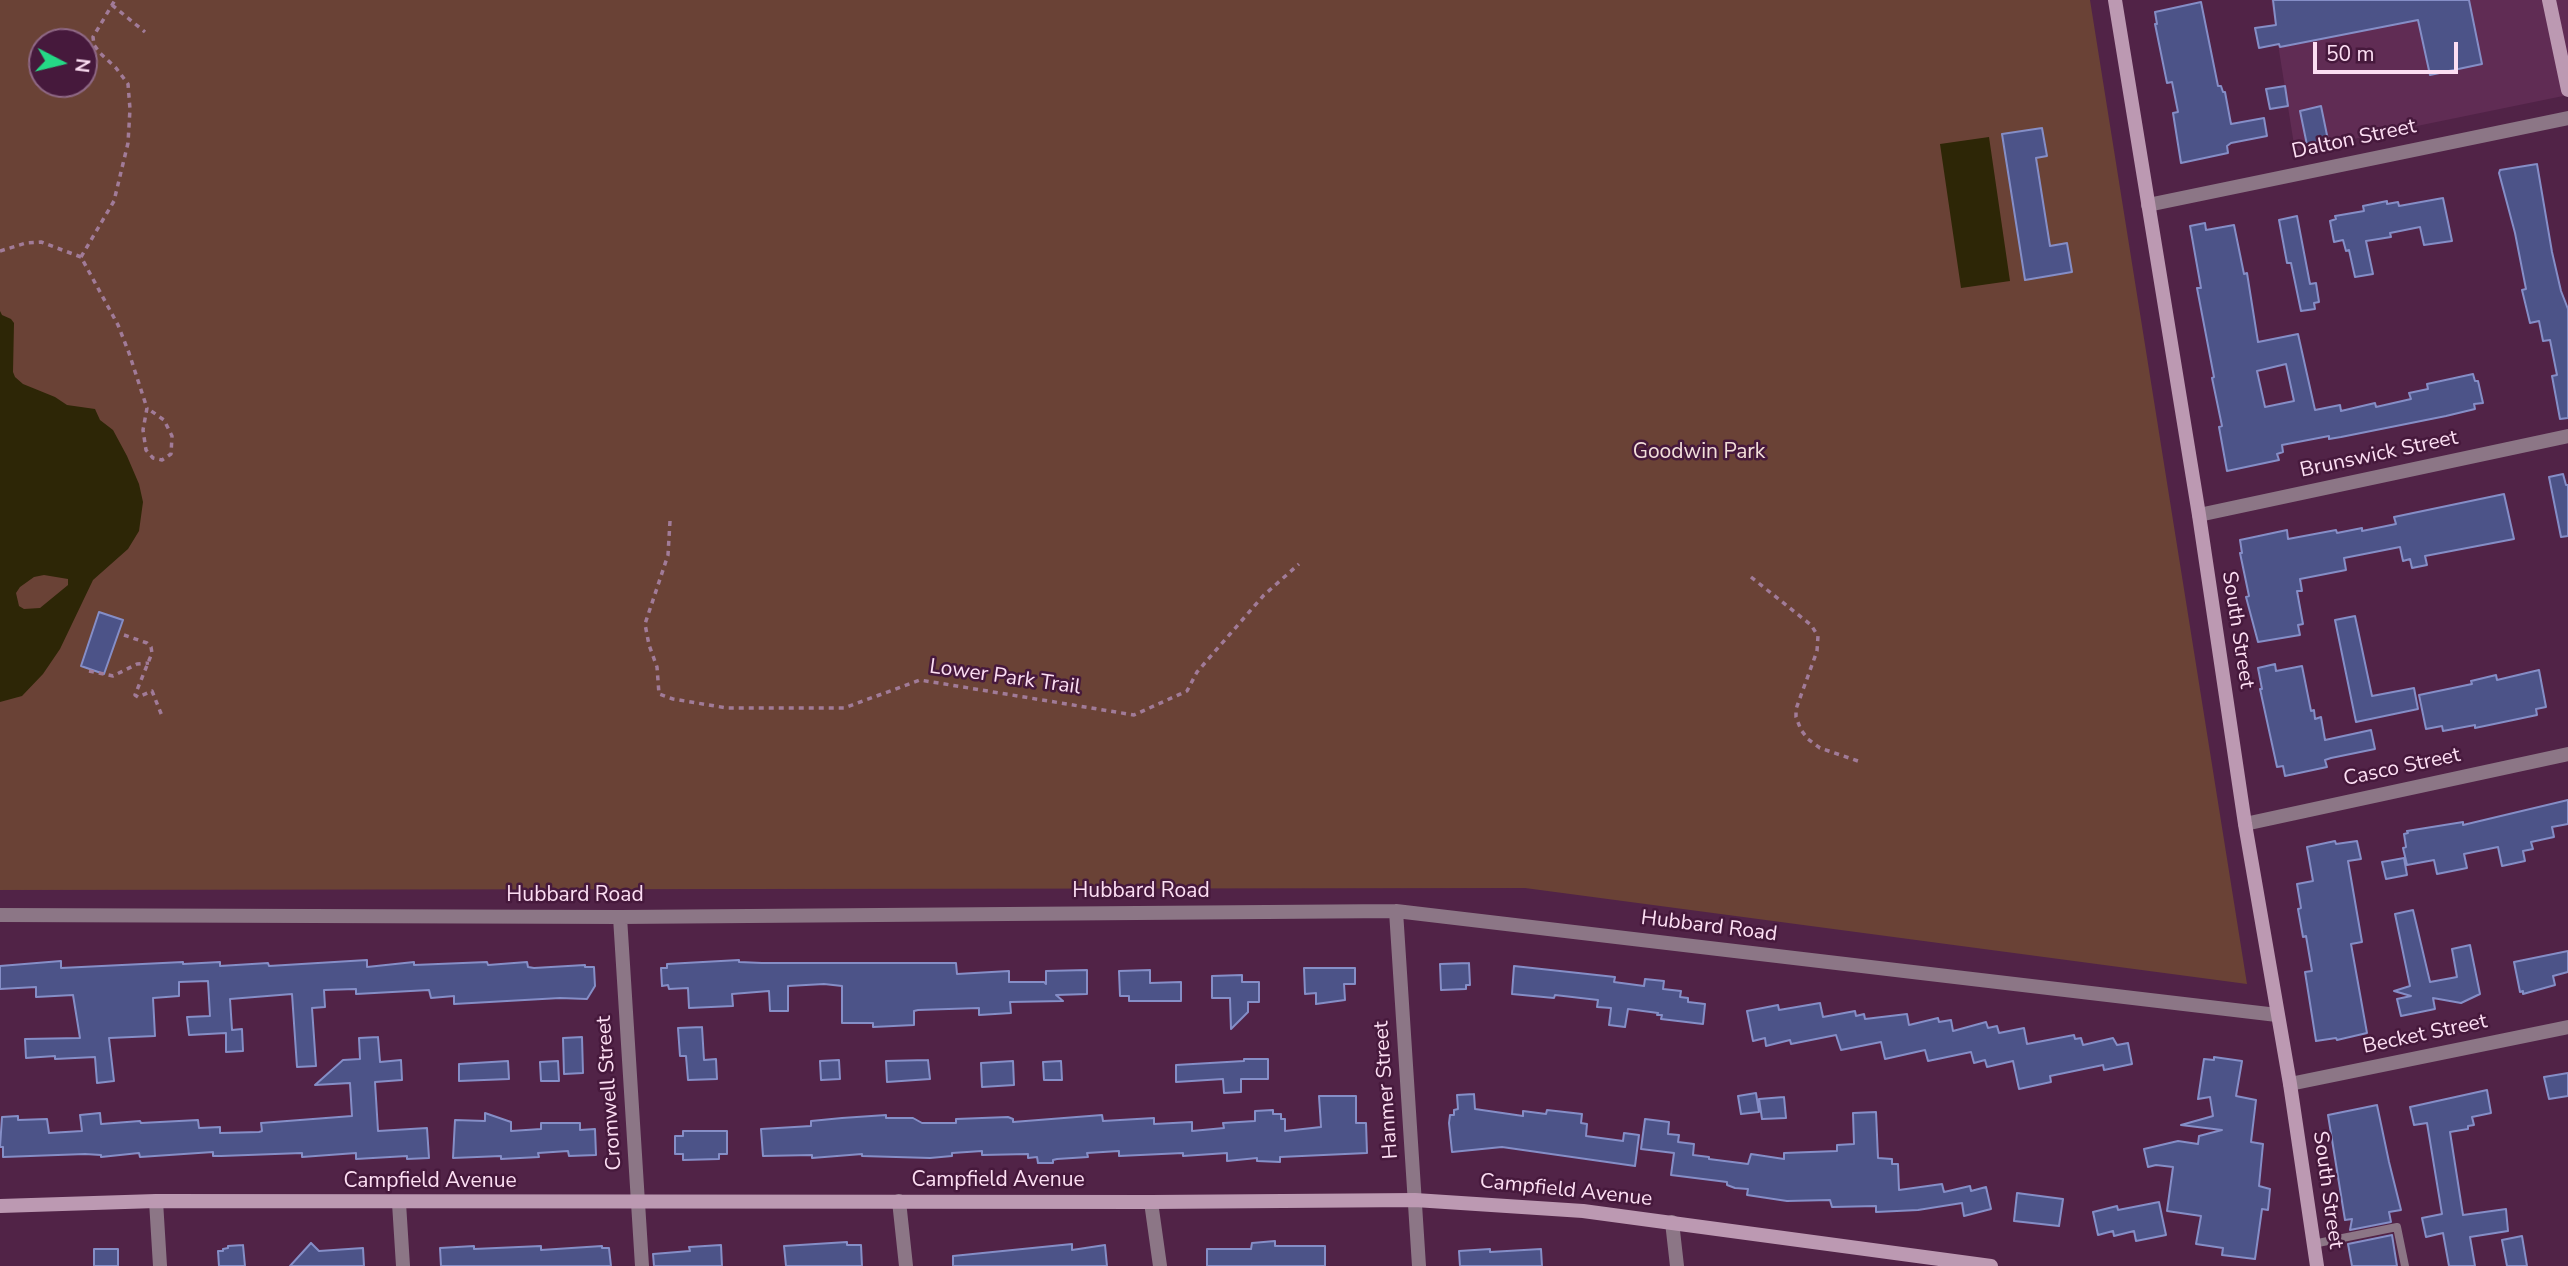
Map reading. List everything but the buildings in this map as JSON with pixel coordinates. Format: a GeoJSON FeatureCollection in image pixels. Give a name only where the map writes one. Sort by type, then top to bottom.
{"type":"FeatureCollection","features":[{"type":"Feature","properties":{"kind":"street","name":"South Street"},"geometry":{"type":"LineString","coordinates":[[2115,0],[2317,1266]]}},
{"type":"Feature","properties":{"kind":"street"},"geometry":{"type":"LineString","coordinates":[[2549,0],[2566,68],[2568,90]]}},
{"type":"Feature","properties":{"kind":"street","name":"Dalton Street"},"geometry":{"type":"LineString","coordinates":[[2148,205],[2568,118]]}},
{"type":"Feature","properties":{"kind":"street","name":"Brunswick Street"},"geometry":{"type":"LineString","coordinates":[[2199,515],[2568,436]]}},
{"type":"Feature","properties":{"kind":"street","name":"Casco Street"},"geometry":{"type":"LineString","coordinates":[[2245,824],[2568,754]]}},
{"type":"Feature","properties":{"kind":"street","name":"Hubbard Road"},"geometry":{"type":"LineString","coordinates":[[0,915],[620,917],[1396,911],[2277,1015]]}},
{"type":"Feature","properties":{"kind":"street","name":"Hanmer Street"},"geometry":{"type":"LineString","coordinates":[[1396,911],[1419,1266]]}},
{"type":"Feature","properties":{"kind":"street","name":"Cromwell Street"},"geometry":{"type":"LineString","coordinates":[[620,917],[642,1266]]}},
{"type":"Feature","properties":{"kind":"street","name":"Becket Street"},"geometry":{"type":"LineString","coordinates":[[2290,1084],[2568,1027]]}},
{"type":"Feature","properties":{"kind":"street","name":"Campfield Avenue"},"geometry":{"type":"LineString","coordinates":[[0,1206],[52,1202],[156,1201],[638,1203],[1415,1200],[1583,1211],[1991,1266]]}},
{"type":"Feature","properties":{"kind":"street"},"geometry":{"type":"LineString","coordinates":[[156,1201],[160,1266]]}},
{"type":"Feature","properties":{"kind":"street"},"geometry":{"type":"LineString","coordinates":[[899,1201],[906,1266]]}},
{"type":"Feature","properties":{"kind":"street"},"geometry":{"type":"LineString","coordinates":[[1151,1202],[1160,1266]]}},
{"type":"Feature","properties":{"kind":"street"},"geometry":{"type":"LineString","coordinates":[[400,1203],[403,1266]]}},
{"type":"Feature","properties":{"kind":"street"},"geometry":{"type":"LineString","coordinates":[[1672,1222],[1677,1266]]}},
{"type":"Feature","properties":{"kind":"lane"},"geometry":{"type":"LineString","coordinates":[[2314,1244],[2397,1227],[2405,1266]]}},
{"type":"Feature","properties":{"kind":"path"},"geometry":{"type":"LineString","coordinates":[[114,2],[117,8],[145,32]]}},
{"type":"Feature","properties":{"kind":"path"},"geometry":{"type":"LineString","coordinates":[[81,257],[114,201],[128,143],[128,84],[94,45],[93,37],[114,2]]}},
{"type":"Feature","properties":{"kind":"path"},"geometry":{"type":"LineString","coordinates":[[0,251],[26,243],[41,242],[81,257],[118,324],[146,408],[143,430],[146,450],[153,458],[162,460],[171,454],[172,436],[164,420],[146,408]]}},
{"type":"Feature","properties":{"kind":"path","name":"Lower Park Trail"},"geometry":{"type":"LineString","coordinates":[[670,521],[668,555],[645,624],[657,667],[659,694],[727,708],[844,708],[920,680],[1134,715],[1187,691],[1197,672],[1264,595],[1299,564]]}},
{"type":"Feature","properties":{"kind":"path"},"geometry":{"type":"LineString","coordinates":[[1751,577],[1811,625],[1818,636],[1818,650],[1796,709],[1801,730],[1820,748],[1857,761]]}},
{"type":"Feature","properties":{"kind":"path"},"geometry":{"type":"LineString","coordinates":[[124,635],[147,643],[151,648],[149,663],[135,695],[138,697],[152,691],[162,716]]}},
{"type":"Feature","properties":{"kind":"path"},"geometry":{"type":"LineString","coordinates":[[89,671],[113,676],[137,664],[149,663]]}},
{"type":"Feature","properties":{"kind":"shaded area"},"geometry":{"type":"Polygon","coordinates":[[[2271,0],[2568,0],[2568,95],[2295,151],[2271,0]]]}},
{"type":"Feature","properties":{"kind":"shaded area"},"geometry":{"type":"Polygon","coordinates":[[[1989,137],[2010,281],[1961,288],[1940,144],[1989,137]]]}},
{"type":"Feature","properties":{"kind":"shaded area"},"geometry":{"type":"Polygon","coordinates":[[[0,311],[14,323],[15,377],[23,384],[67,405],[95,409],[100,420],[113,430],[127,456],[139,484],[143,502],[139,531],[128,549],[93,580],[60,649],[43,674],[22,696],[0,702],[0,311]],[[44,575],[34,577],[16,593],[19,606],[24,609],[40,608],[68,585],[68,579],[44,575]]]}},
{"type":"Feature","properties":{"kind":"green space","name":"Goodwin Park"},"geometry":{"type":"Polygon","coordinates":[[[0,0],[2090,0],[2247,984],[1525,888],[0,890],[0,0]]]}}]}
